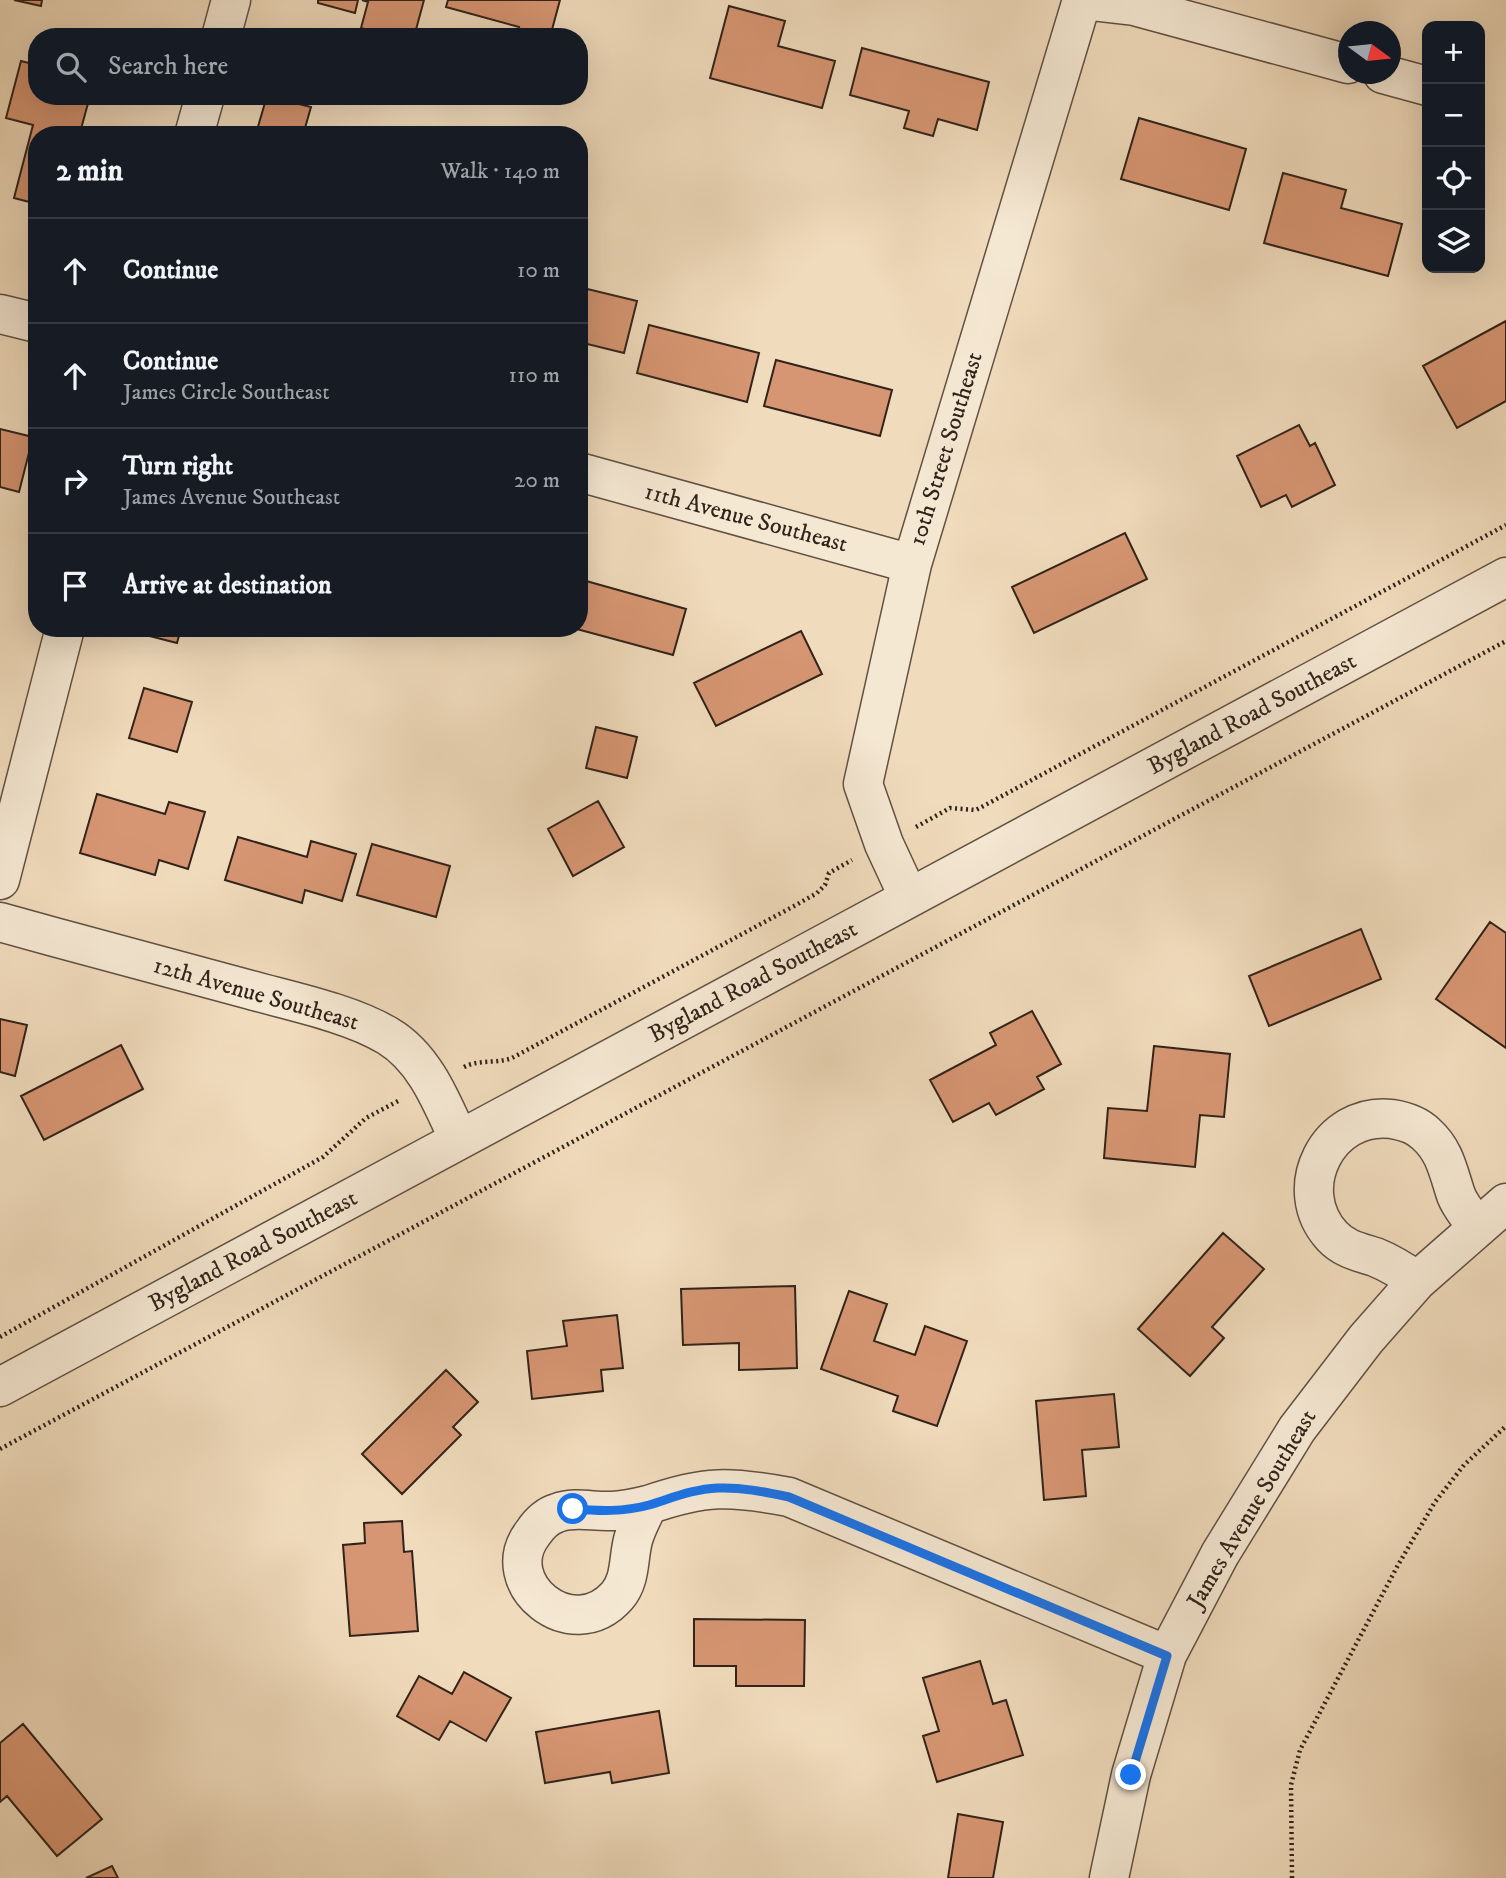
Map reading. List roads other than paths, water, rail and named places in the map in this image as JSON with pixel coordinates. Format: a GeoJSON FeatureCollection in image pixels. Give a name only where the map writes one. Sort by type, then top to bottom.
{"type":"FeatureCollection","features":[{"type":"Feature","properties":{"kind":"street"},"geometry":{"type":"LineString","coordinates":[[223,28],[231,0]]}},
{"type":"Feature","properties":{"kind":"street"},"geometry":{"type":"LineString","coordinates":[[1082,0],[1134,6],[1338,61]]}},
{"type":"Feature","properties":{"kind":"street","name":"10th Street Southeast"},"geometry":{"type":"LineString","coordinates":[[909,898],[884,844],[863,784],[912,564],[1082,0]]}},
{"type":"Feature","properties":{"kind":"street"},"geometry":{"type":"LineString","coordinates":[[1401,79],[1422,85]]}},
{"type":"Feature","properties":{"kind":"street"},"geometry":{"type":"LineString","coordinates":[[197,126],[202,105]]}},
{"type":"Feature","properties":{"kind":"street"},"geometry":{"type":"LineString","coordinates":[[0,314],[28,321]]}},
{"type":"Feature","properties":{"kind":"street","name":"11th Avenue Southeast"},"geometry":{"type":"LineString","coordinates":[[588,474],[912,564]]}},
{"type":"Feature","properties":{"kind":"street","name":"Bygland Road Southeast"},"geometry":{"type":"LineString","coordinates":[[0,1387],[1506,577]]}},
{"type":"Feature","properties":{"kind":"street"},"geometry":{"type":"LineString","coordinates":[[0,880],[63,637]]}},
{"type":"Feature","properties":{"kind":"street","name":"12th Avenue Southeast"},"geometry":{"type":"LineString","coordinates":[[0,922],[302,1004],[389,1036],[411,1055],[432,1084],[458,1140]]}},
{"type":"Feature","properties":{"kind":"street"},"geometry":{"type":"LineString","coordinates":[[1417,1281],[1398,1268],[1351,1251],[1333,1237],[1320,1218],[1313,1196],[1314,1173],[1323,1151],[1338,1134],[1358,1122],[1379,1118],[1402,1121],[1423,1131],[1439,1147],[1449,1167],[1457,1198],[1476,1226]]}},
{"type":"Feature","properties":{"kind":"street","name":"James Avenue Southeast"},"geometry":{"type":"LineString","coordinates":[[1109,1878],[1131,1775],[1167,1656],[1220,1554],[1297,1429],[1366,1339],[1417,1281],[1476,1226],[1506,1203]]}},
{"type":"Feature","properties":{"kind":"street"},"geometry":{"type":"LineString","coordinates":[[648,1505],[681,1493],[717,1488],[748,1489],[789,1497],[1167,1656]]}}]}
